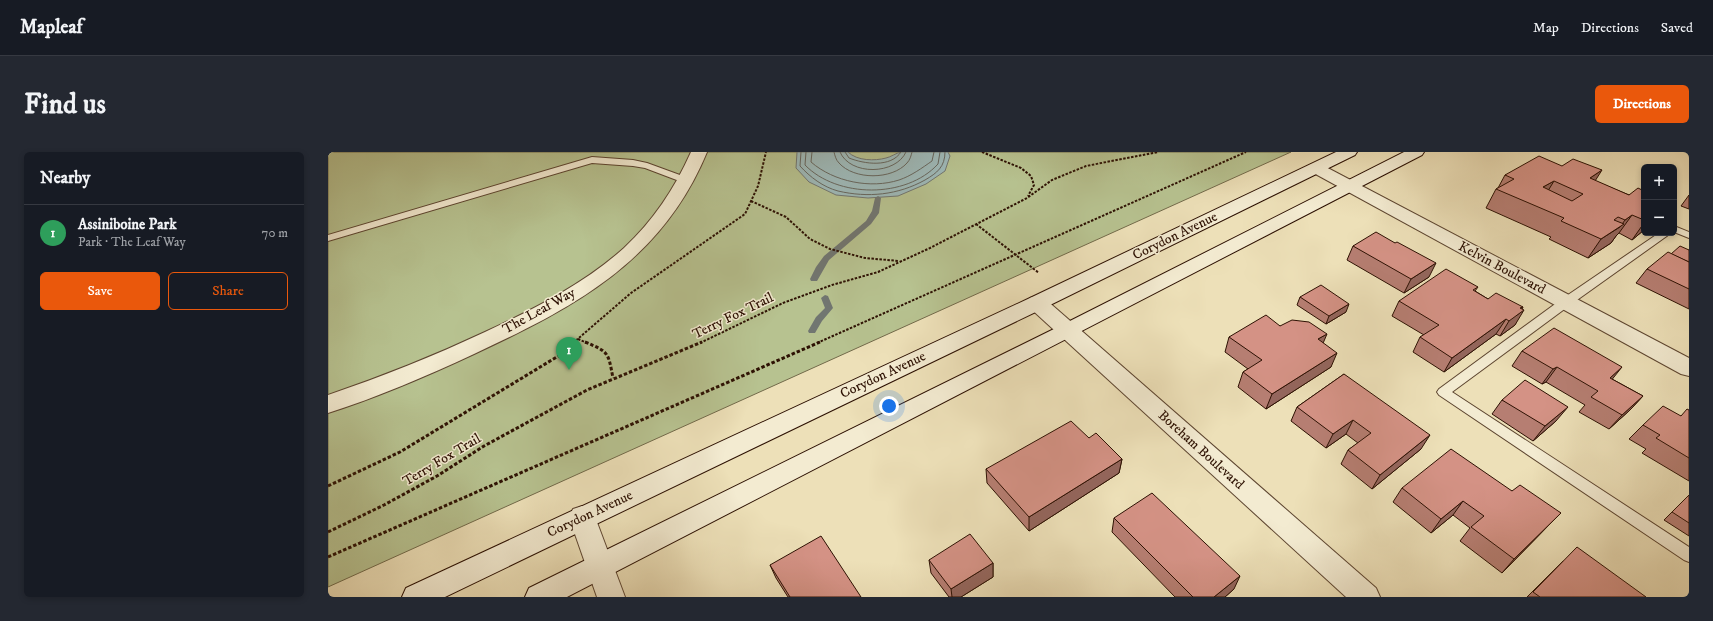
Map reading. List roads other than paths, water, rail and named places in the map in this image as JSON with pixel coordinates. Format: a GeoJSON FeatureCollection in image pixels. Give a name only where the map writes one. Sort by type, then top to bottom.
{"type":"FeatureCollection","features":[{"type":"Feature","properties":{"kind":"main road","name":"The Leaf Way"},"geometry":{"type":"LineString","coordinates":[[328,404],[368,391],[474,346],[564,299],[621,259],[645,237],[663,217],[685,180],[699,152]]}},
{"type":"Feature","properties":{"kind":"main road","name":"Corydon Avenue"},"geometry":{"type":"LineString","coordinates":[[416,597],[582,517],[1037,303],[1349,152]]}},
{"type":"Feature","properties":{"kind":"main road"},"geometry":{"type":"LineString","coordinates":[[539,597],[1068,331],[1416,152]]}},
{"type":"Feature","properties":{"kind":"main road","name":"Kelvin Boulevard"},"geometry":{"type":"LineString","coordinates":[[1316,168],[1689,368]]}},
{"type":"Feature","properties":{"kind":"main road","name":"Boreham Boulevard"},"geometry":{"type":"LineString","coordinates":[[1037,303],[1366,597]]}},
{"type":"Feature","properties":{"kind":"main road"},"geometry":{"type":"LineString","coordinates":[[582,517],[611,597]]}},
{"type":"Feature","properties":{"kind":"lane"},"geometry":{"type":"LineString","coordinates":[[328,238],[592,160],[647,166],[685,180]]}},
{"type":"Feature","properties":{"kind":"lane"},"geometry":{"type":"LineString","coordinates":[[1677,230],[1689,235]]}},
{"type":"Feature","properties":{"kind":"lane"},"geometry":{"type":"LineString","coordinates":[[1662,236],[1566,302],[1443,392],[1689,556]]}},
{"type":"Feature","properties":{"kind":"water"},"geometry":{"type":"Polygon","coordinates":[[[797,152],[848,152],[861,159],[872,160],[886,158],[901,152],[948,152],[950,156],[945,171],[926,184],[898,196],[868,198],[836,195],[809,182],[796,168],[797,152]]]}},
{"type":"Feature","properties":{"kind":"waterway"},"geometry":{"type":"LineString","coordinates":[[814,279],[819,267],[826,258],[868,222],[876,211],[878,198]]}},
{"type":"Feature","properties":{"kind":"waterway"},"geometry":{"type":"LineString","coordinates":[[812,331],[819,319],[829,308],[825,298]]}},
{"type":"Feature","properties":{"kind":"place","name":"Assiniboine Park"},"geometry":{"type":"Point","coordinates":[569,370]}}]}
